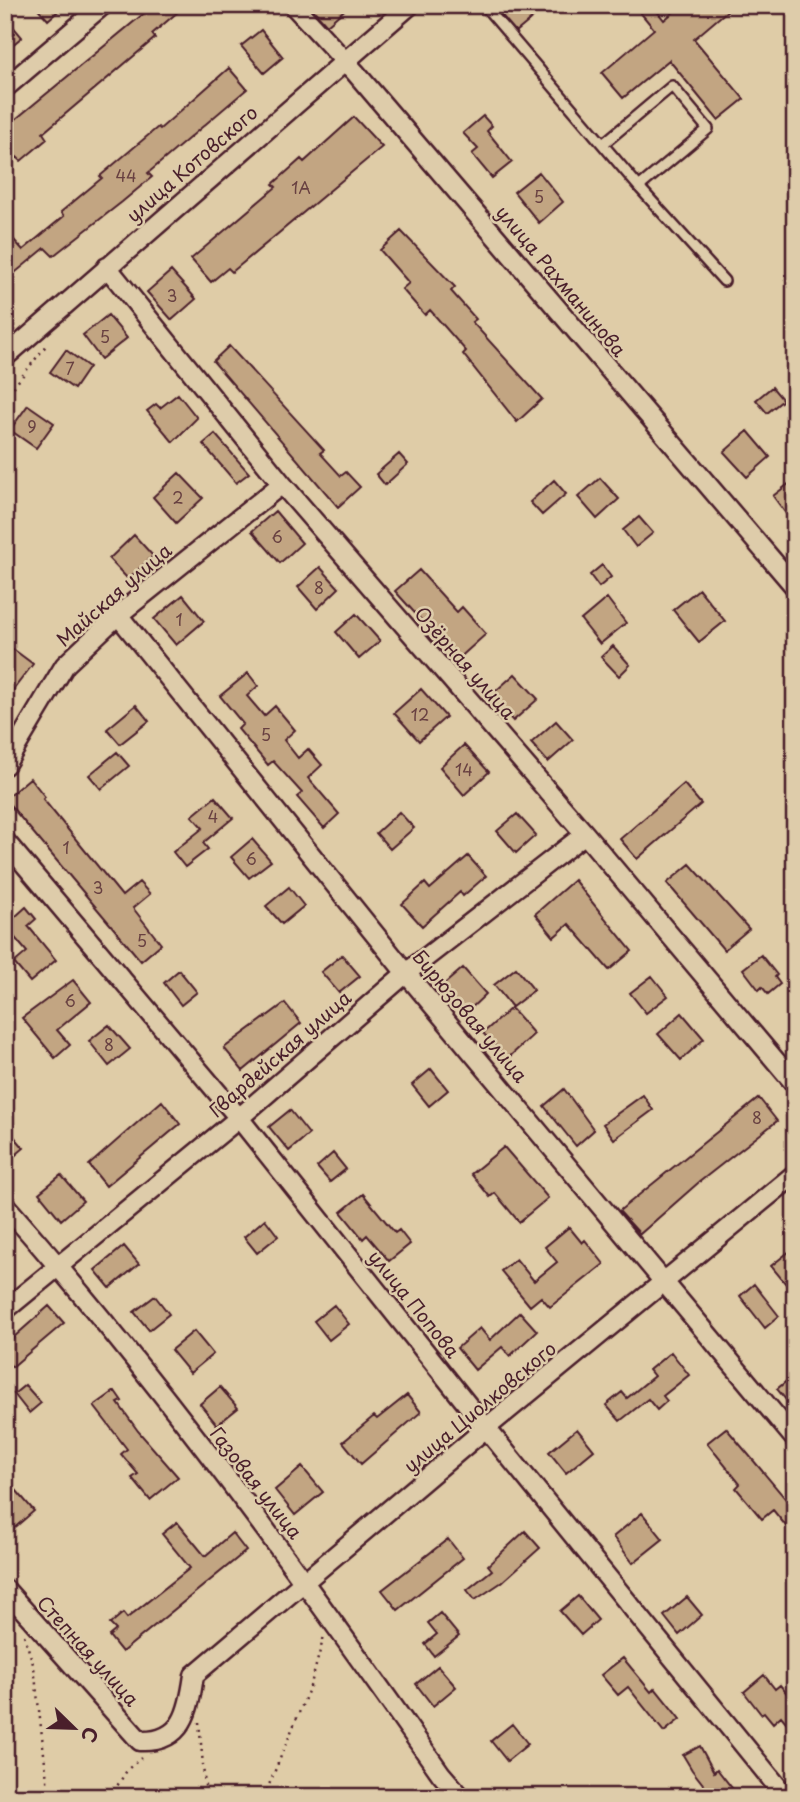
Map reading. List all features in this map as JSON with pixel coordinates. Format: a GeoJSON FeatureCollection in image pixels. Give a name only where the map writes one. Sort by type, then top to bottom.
{"type":"FeatureCollection","features":[{"type":"Feature","properties":{"kind":"street"},"geometry":{"type":"LineString","coordinates":[[5,88],[103,5]]}},
{"type":"Feature","properties":{"kind":"street","name":"улица Рахманинова"},"geometry":{"type":"LineString","coordinates":[[293,5],[344,60],[795,587]]}},
{"type":"Feature","properties":{"kind":"street","name":"улица Котовского"},"geometry":{"type":"LineString","coordinates":[[5,358],[410,5]]}},
{"type":"Feature","properties":{"kind":"street","name":"Озёрная улица"},"geometry":{"type":"LineString","coordinates":[[107,267],[282,484],[795,1084]]}},
{"type":"Feature","properties":{"kind":"street","name":"Майская улица"},"geometry":{"type":"LineString","coordinates":[[5,765],[65,665],[118,615],[282,484]]}},
{"type":"Feature","properties":{"kind":"street","name":"Бирюзовая улица"},"geometry":{"type":"LineString","coordinates":[[118,615],[406,973],[795,1439]]}},
{"type":"Feature","properties":{"kind":"street","name":"Гвардейская улица"},"geometry":{"type":"LineString","coordinates":[[5,1310],[239,1118],[406,973],[584,834]]}},
{"type":"Feature","properties":{"kind":"street","name":"улица Попова"},"geometry":{"type":"LineString","coordinates":[[5,841],[239,1118],[486,1429],[786,1797]]}},
{"type":"Feature","properties":{"kind":"street","name":"улица Циолковского"},"geometry":{"type":"LineString","coordinates":[[190,1708],[194,1675],[307,1583],[664,1280],[795,1174]]}},
{"type":"Feature","properties":{"kind":"street","name":"Газовая улица"},"geometry":{"type":"LineString","coordinates":[[5,1205],[59,1266],[307,1583],[441,1774],[461,1797]]}},
{"type":"Feature","properties":{"kind":"street","name":"Степная улица"},"geometry":{"type":"LineString","coordinates":[[5,1589],[140,1741],[160,1742]]}},
{"type":"Feature","properties":{"kind":"street"},"geometry":{"type":"LineString","coordinates":[[160,1742],[172,1735],[190,1708]]}},
{"type":"Feature","properties":{"kind":"lane"},"geometry":{"type":"LineString","coordinates":[[484,5],[723,281]]}},
{"type":"Feature","properties":{"kind":"lane"},"geometry":{"type":"LineString","coordinates":[[603,144],[672,86],[708,129],[639,187]]}},
{"type":"Feature","properties":{"kind":"path"},"geometry":{"type":"LineString","coordinates":[[264,1797],[311,1684],[323,1643],[326,1609]]}},
{"type":"Feature","properties":{"kind":"path"},"geometry":{"type":"LineString","coordinates":[[23,1633],[34,1667],[49,1797]]}},
{"type":"Feature","properties":{"kind":"path"},"geometry":{"type":"LineString","coordinates":[[190,1708],[198,1718],[206,1797]]}},
{"type":"Feature","properties":{"kind":"path"},"geometry":{"type":"LineString","coordinates":[[110,1797],[128,1769],[160,1742]]}},
{"type":"Feature","properties":{"kind":"building"},"geometry":{"type":"Polygon","coordinates":[[[35,5],[65,5],[48,20],[35,5]]]}},
{"type":"Feature","properties":{"kind":"building"},"geometry":{"type":"Polygon","coordinates":[[[144,5],[186,5],[152,34],[155,38],[43,133],[47,139],[21,161],[17,157],[5,167],[5,128],[148,10],[144,5]]]}},
{"type":"Feature","properties":{"kind":"building"},"geometry":{"type":"Polygon","coordinates":[[[309,5],[350,5],[327,25],[309,5]]]}},
{"type":"Feature","properties":{"kind":"building"},"geometry":{"type":"Polygon","coordinates":[[[493,5],[534,5],[540,12],[516,32],[493,5]]]}},
{"type":"Feature","properties":{"kind":"building"},"geometry":{"type":"Polygon","coordinates":[[[634,5],[652,5],[664,20],[682,5],[734,5],[694,39],[744,99],[718,120],[669,60],[623,98],[602,73],[654,29],[634,5]]]}},
{"type":"Feature","properties":{"kind":"building"},"geometry":{"type":"Polygon","coordinates":[[[5,17],[22,37],[5,51],[5,17]]]}},
{"type":"Feature","properties":{"kind":"building"},"geometry":{"type":"Polygon","coordinates":[[[261,30],[283,57],[264,73],[241,46],[261,30]]]}},
{"type":"Feature","properties":{"kind":"building"},"geometry":{"type":"Polygon","coordinates":[[[229,68],[247,89],[148,173],[152,177],[122,202],[53,256],[45,248],[5,281],[5,248],[14,240],[23,250],[64,216],[61,212],[102,178],[100,176],[158,127],[160,129],[229,68]]]}},
{"type":"Feature","properties":{"kind":"building"},"geometry":{"type":"Polygon","coordinates":[[[483,116],[492,126],[487,131],[512,162],[492,178],[472,154],[478,149],[463,133],[483,116]]]}},
{"type":"Feature","properties":{"kind":"building"},"geometry":{"type":"Polygon","coordinates":[[[354,117],[382,147],[232,272],[228,268],[211,282],[191,259],[276,187],[273,184],[301,159],[304,162],[354,117]]]}},
{"type":"Feature","properties":{"kind":"building"},"geometry":{"type":"Polygon","coordinates":[[[539,172],[563,202],[539,223],[514,192],[539,172]]]}},
{"type":"Feature","properties":{"kind":"building"},"geometry":{"type":"Polygon","coordinates":[[[401,231],[455,287],[451,291],[476,319],[472,322],[542,399],[517,422],[463,354],[466,351],[430,310],[425,315],[402,289],[409,283],[380,250],[401,231]]]}},
{"type":"Feature","properties":{"kind":"building"},"geometry":{"type":"Polygon","coordinates":[[[171,271],[196,299],[172,320],[147,292],[171,271]]]}},
{"type":"Feature","properties":{"kind":"building"},"geometry":{"type":"Polygon","coordinates":[[[108,315],[127,338],[101,359],[83,335],[108,315]]]}},
{"type":"Feature","properties":{"kind":"building"},"geometry":{"type":"Polygon","coordinates":[[[229,346],[324,450],[320,453],[341,476],[346,472],[360,487],[338,507],[213,361],[229,346]]]}},
{"type":"Feature","properties":{"kind":"building"},"geometry":{"type":"Polygon","coordinates":[[[66,350],[89,367],[74,389],[50,372],[66,350]]]}},
{"type":"Feature","properties":{"kind":"building"},"geometry":{"type":"Polygon","coordinates":[[[772,387],[783,400],[767,413],[756,400],[772,387]]]}},
{"type":"Feature","properties":{"kind":"building"},"geometry":{"type":"Polygon","coordinates":[[[178,394],[197,418],[173,442],[147,411],[156,404],[160,408],[178,394]]]}},
{"type":"Feature","properties":{"kind":"building"},"geometry":{"type":"Polygon","coordinates":[[[28,405],[54,423],[36,448],[10,430],[28,405]]]}},
{"type":"Feature","properties":{"kind":"building"},"geometry":{"type":"Polygon","coordinates":[[[748,431],[770,457],[747,477],[724,452],[748,431]]]}},
{"type":"Feature","properties":{"kind":"building"},"geometry":{"type":"Polygon","coordinates":[[[215,434],[249,473],[236,483],[203,444],[215,434]]]}},
{"type":"Feature","properties":{"kind":"building"},"geometry":{"type":"Polygon","coordinates":[[[399,454],[408,464],[385,485],[376,474],[399,454]]]}},
{"type":"Feature","properties":{"kind":"building"},"geometry":{"type":"Polygon","coordinates":[[[179,473],[203,498],[176,523],[153,497],[179,473]]]}},
{"type":"Feature","properties":{"kind":"building"},"geometry":{"type":"Polygon","coordinates":[[[600,478],[619,499],[597,519],[578,497],[600,478]]]}},
{"type":"Feature","properties":{"kind":"building"},"geometry":{"type":"Polygon","coordinates":[[[795,479],[795,526],[773,496],[795,479]]]}},
{"type":"Feature","properties":{"kind":"building"},"geometry":{"type":"Polygon","coordinates":[[[554,480],[566,494],[542,515],[530,502],[554,480]]]}},
{"type":"Feature","properties":{"kind":"building"},"geometry":{"type":"Polygon","coordinates":[[[275,511],[302,543],[280,563],[252,531],[275,511]]]}},
{"type":"Feature","properties":{"kind":"building"},"geometry":{"type":"Polygon","coordinates":[[[639,517],[653,533],[636,547],[623,530],[639,517]]]}},
{"type":"Feature","properties":{"kind":"building"},"geometry":{"type":"Polygon","coordinates":[[[134,535],[153,556],[128,579],[109,559],[134,535]]]}},
{"type":"Feature","properties":{"kind":"building"},"geometry":{"type":"Polygon","coordinates":[[[602,565],[611,577],[599,587],[590,575],[602,565]]]}},
{"type":"Feature","properties":{"kind":"building"},"geometry":{"type":"Polygon","coordinates":[[[320,567],[339,588],[317,609],[298,587],[320,567]]]}},
{"type":"Feature","properties":{"kind":"building"},"geometry":{"type":"Polygon","coordinates":[[[419,570],[457,612],[462,607],[486,634],[457,660],[395,591],[419,570]]]}},
{"type":"Feature","properties":{"kind":"building"},"geometry":{"type":"Polygon","coordinates":[[[699,589],[725,621],[699,642],[673,610],[699,589]]]}},
{"type":"Feature","properties":{"kind":"building"},"geometry":{"type":"Polygon","coordinates":[[[183,595],[204,621],[176,645],[154,619],[183,595]]]}},
{"type":"Feature","properties":{"kind":"building"},"geometry":{"type":"Polygon","coordinates":[[[607,598],[626,623],[600,644],[581,620],[607,598]]]}},
{"type":"Feature","properties":{"kind":"building"},"geometry":{"type":"Polygon","coordinates":[[[356,614],[380,641],[359,659],[336,632],[356,614]]]}},
{"type":"Feature","properties":{"kind":"building"},"geometry":{"type":"Polygon","coordinates":[[[613,646],[630,665],[619,676],[601,657],[613,646]]]}},
{"type":"Feature","properties":{"kind":"building"},"geometry":{"type":"Polygon","coordinates":[[[13,649],[33,664],[13,690],[5,684],[5,660],[13,649]]]}},
{"type":"Feature","properties":{"kind":"building"},"geometry":{"type":"Polygon","coordinates":[[[248,673],[258,686],[247,696],[264,716],[275,706],[295,730],[284,740],[298,758],[308,749],[322,765],[308,778],[339,814],[324,828],[297,797],[302,793],[273,761],[268,765],[238,729],[243,724],[220,696],[248,673]]]}},
{"type":"Feature","properties":{"kind":"building"},"geometry":{"type":"Polygon","coordinates":[[[515,674],[538,699],[513,721],[490,696],[515,674]]]}},
{"type":"Feature","properties":{"kind":"building"},"geometry":{"type":"Polygon","coordinates":[[[421,689],[446,717],[419,741],[394,713],[421,689]]]}},
{"type":"Feature","properties":{"kind":"building"},"geometry":{"type":"Polygon","coordinates":[[[136,705],[149,721],[120,744],[107,729],[136,705]]]}},
{"type":"Feature","properties":{"kind":"building"},"geometry":{"type":"Polygon","coordinates":[[[556,721],[573,740],[548,762],[531,743],[556,721]]]}},
{"type":"Feature","properties":{"kind":"building"},"geometry":{"type":"Polygon","coordinates":[[[464,745],[489,772],[464,795],[440,767],[464,745]]]}},
{"type":"Feature","properties":{"kind":"building"},"geometry":{"type":"Polygon","coordinates":[[[117,752],[129,766],[101,789],[89,775],[117,752]]]}},
{"type":"Feature","properties":{"kind":"building"},"geometry":{"type":"Polygon","coordinates":[[[30,778],[45,797],[43,799],[122,896],[139,882],[150,894],[133,908],[161,944],[141,961],[5,799],[30,778]]]}},
{"type":"Feature","properties":{"kind":"building"},"geometry":{"type":"Polygon","coordinates":[[[684,784],[701,804],[637,859],[620,839],[684,784]]]}},
{"type":"Feature","properties":{"kind":"building"},"geometry":{"type":"Polygon","coordinates":[[[215,797],[233,818],[203,843],[208,849],[185,867],[173,852],[203,828],[192,816],[215,797]]]}},
{"type":"Feature","properties":{"kind":"building"},"geometry":{"type":"Polygon","coordinates":[[[399,812],[414,828],[390,849],[376,833],[399,812]]]}},
{"type":"Feature","properties":{"kind":"building"},"geometry":{"type":"Polygon","coordinates":[[[517,814],[536,835],[516,853],[497,831],[517,814]]]}},
{"type":"Feature","properties":{"kind":"building"},"geometry":{"type":"Polygon","coordinates":[[[252,839],[271,861],[249,878],[231,857],[252,839]]]}},
{"type":"Feature","properties":{"kind":"building"},"geometry":{"type":"Polygon","coordinates":[[[468,856],[486,876],[463,896],[460,892],[422,926],[402,904],[425,883],[430,889],[468,856]]]}},
{"type":"Feature","properties":{"kind":"building"},"geometry":{"type":"Polygon","coordinates":[[[690,864],[749,929],[724,950],[667,883],[690,864]]]}},
{"type":"Feature","properties":{"kind":"building"},"geometry":{"type":"Polygon","coordinates":[[[574,880],[632,951],[609,970],[569,924],[554,937],[535,914],[574,880]]]}},
{"type":"Feature","properties":{"kind":"building"},"geometry":{"type":"Polygon","coordinates":[[[289,887],[304,906],[282,924],[266,906],[289,887]]]}},
{"type":"Feature","properties":{"kind":"building"},"geometry":{"type":"Polygon","coordinates":[[[26,907],[36,919],[28,926],[56,960],[30,982],[14,963],[27,952],[5,926],[26,907]]]}},
{"type":"Feature","properties":{"kind":"building"},"geometry":{"type":"Polygon","coordinates":[[[342,955],[360,976],[339,993],[321,972],[342,955]]]}},
{"type":"Feature","properties":{"kind":"building"},"geometry":{"type":"Polygon","coordinates":[[[761,955],[777,975],[775,977],[780,984],[768,994],[762,987],[759,990],[743,969],[761,955]]]}},
{"type":"Feature","properties":{"kind":"building"},"geometry":{"type":"Polygon","coordinates":[[[463,968],[486,994],[466,1013],[442,986],[463,968]]]}},
{"type":"Feature","properties":{"kind":"building"},"geometry":{"type":"Polygon","coordinates":[[[516,968],[534,990],[512,1007],[494,985],[516,968]]]}},
{"type":"Feature","properties":{"kind":"building"},"geometry":{"type":"Polygon","coordinates":[[[179,970],[197,992],[181,1005],[164,983],[179,970]]]}},
{"type":"Feature","properties":{"kind":"building"},"geometry":{"type":"Polygon","coordinates":[[[652,976],[668,996],[646,1013],[630,993],[652,976]]]}},
{"type":"Feature","properties":{"kind":"building"},"geometry":{"type":"Polygon","coordinates":[[[73,980],[91,1002],[57,1030],[70,1045],[55,1058],[22,1018],[73,980]]]}},
{"type":"Feature","properties":{"kind":"building"},"geometry":{"type":"Polygon","coordinates":[[[285,1003],[301,1023],[243,1071],[224,1048],[285,1003]]]}},
{"type":"Feature","properties":{"kind":"building"},"geometry":{"type":"Polygon","coordinates":[[[511,1008],[534,1034],[507,1059],[483,1033],[511,1008]]]}},
{"type":"Feature","properties":{"kind":"building"},"geometry":{"type":"Polygon","coordinates":[[[682,1013],[704,1039],[681,1060],[658,1034],[682,1013]]]}},
{"type":"Feature","properties":{"kind":"building"},"geometry":{"type":"Polygon","coordinates":[[[109,1025],[130,1049],[109,1066],[89,1041],[109,1025]]]}},
{"type":"Feature","properties":{"kind":"building"},"geometry":{"type":"Polygon","coordinates":[[[431,1069],[448,1090],[429,1106],[412,1085],[431,1069]]]}},
{"type":"Feature","properties":{"kind":"building"},"geometry":{"type":"Polygon","coordinates":[[[564,1089],[594,1130],[576,1146],[544,1106],[564,1089]]]}},
{"type":"Feature","properties":{"kind":"building"},"geometry":{"type":"Polygon","coordinates":[[[643,1095],[653,1110],[614,1139],[603,1124],[643,1095]]]}},
{"type":"Feature","properties":{"kind":"building"},"geometry":{"type":"Polygon","coordinates":[[[759,1098],[777,1121],[698,1183],[640,1234],[619,1211],[759,1098]]]}},
{"type":"Feature","properties":{"kind":"building"},"geometry":{"type":"Polygon","coordinates":[[[162,1101],[180,1124],[106,1186],[89,1165],[162,1101]]]}},
{"type":"Feature","properties":{"kind":"building"},"geometry":{"type":"Polygon","coordinates":[[[290,1110],[309,1134],[289,1151],[269,1127],[290,1110]]]}},
{"type":"Feature","properties":{"kind":"building"},"geometry":{"type":"Polygon","coordinates":[[[5,1126],[24,1148],[5,1164],[5,1126]]]}},
{"type":"Feature","properties":{"kind":"building"},"geometry":{"type":"Polygon","coordinates":[[[504,1147],[548,1198],[519,1222],[495,1193],[490,1197],[471,1174],[504,1147]]]}},
{"type":"Feature","properties":{"kind":"building"},"geometry":{"type":"Polygon","coordinates":[[[333,1153],[346,1169],[330,1182],[317,1167],[333,1153]]]}},
{"type":"Feature","properties":{"kind":"building"},"geometry":{"type":"Polygon","coordinates":[[[61,1175],[83,1201],[61,1220],[39,1193],[61,1175]]]}},
{"type":"Feature","properties":{"kind":"building"},"geometry":{"type":"Polygon","coordinates":[[[363,1194],[395,1233],[399,1230],[410,1244],[389,1261],[367,1235],[363,1239],[341,1212],[363,1194]]]}},
{"type":"Feature","properties":{"kind":"building"},"geometry":{"type":"Polygon","coordinates":[[[265,1219],[278,1236],[257,1253],[244,1237],[265,1219]]]}},
{"type":"Feature","properties":{"kind":"building"},"geometry":{"type":"Polygon","coordinates":[[[569,1227],[582,1243],[585,1240],[604,1264],[550,1307],[541,1297],[530,1306],[501,1271],[516,1259],[534,1281],[557,1262],[545,1247],[569,1227]]]}},
{"type":"Feature","properties":{"kind":"building"},"geometry":{"type":"Polygon","coordinates":[[[124,1246],[139,1264],[110,1288],[95,1270],[124,1246]]]}},
{"type":"Feature","properties":{"kind":"building"},"geometry":{"type":"Polygon","coordinates":[[[795,1247],[795,1295],[771,1266],[795,1247]]]}},
{"type":"Feature","properties":{"kind":"building"},"geometry":{"type":"Polygon","coordinates":[[[754,1284],[779,1316],[765,1328],[740,1296],[754,1284]]]}},
{"type":"Feature","properties":{"kind":"building"},"geometry":{"type":"Polygon","coordinates":[[[155,1296],[169,1314],[149,1330],[134,1312],[155,1296]]]}},
{"type":"Feature","properties":{"kind":"building"},"geometry":{"type":"Polygon","coordinates":[[[334,1305],[349,1324],[329,1340],[314,1321],[334,1305]]]}},
{"type":"Feature","properties":{"kind":"building"},"geometry":{"type":"Polygon","coordinates":[[[49,1306],[64,1323],[12,1367],[5,1358],[5,1345],[49,1306]]]}},
{"type":"Feature","properties":{"kind":"building"},"geometry":{"type":"Polygon","coordinates":[[[520,1312],[537,1331],[510,1356],[502,1347],[475,1370],[457,1348],[480,1328],[490,1340],[520,1312]]]}},
{"type":"Feature","properties":{"kind":"building"},"geometry":{"type":"Polygon","coordinates":[[[194,1331],[213,1354],[190,1373],[171,1350],[194,1331]]]}},
{"type":"Feature","properties":{"kind":"building"},"geometry":{"type":"Polygon","coordinates":[[[671,1352],[689,1375],[663,1396],[667,1401],[657,1410],[648,1399],[620,1421],[606,1405],[622,1392],[627,1398],[654,1376],[649,1370],[671,1352]]]}},
{"type":"Feature","properties":{"kind":"building"},"geometry":{"type":"Polygon","coordinates":[[[795,1374],[795,1411],[777,1389],[795,1374]]]}},
{"type":"Feature","properties":{"kind":"building"},"geometry":{"type":"Polygon","coordinates":[[[25,1385],[41,1403],[29,1413],[14,1394],[25,1385]]]}},
{"type":"Feature","properties":{"kind":"building"},"geometry":{"type":"Polygon","coordinates":[[[220,1387],[238,1408],[217,1425],[200,1404],[220,1387]]]}},
{"type":"Feature","properties":{"kind":"building"},"geometry":{"type":"Polygon","coordinates":[[[115,1391],[122,1401],[118,1403],[138,1431],[178,1477],[150,1500],[132,1478],[138,1474],[121,1454],[127,1449],[94,1406],[115,1391]]]}},
{"type":"Feature","properties":{"kind":"building"},"geometry":{"type":"Polygon","coordinates":[[[407,1395],[421,1412],[361,1464],[343,1442],[374,1416],[377,1419],[407,1395]]]}},
{"type":"Feature","properties":{"kind":"building"},"geometry":{"type":"Polygon","coordinates":[[[726,1428],[795,1510],[795,1519],[786,1526],[773,1510],[762,1519],[736,1488],[740,1484],[707,1443],[726,1428]]]}},
{"type":"Feature","properties":{"kind":"building"},"geometry":{"type":"Polygon","coordinates":[[[577,1429],[594,1450],[566,1473],[549,1452],[577,1429]]]}},
{"type":"Feature","properties":{"kind":"building"},"geometry":{"type":"Polygon","coordinates":[[[302,1467],[323,1492],[295,1515],[275,1490],[302,1467]]]}},
{"type":"Feature","properties":{"kind":"building"},"geometry":{"type":"Polygon","coordinates":[[[16,1490],[34,1511],[5,1536],[5,1500],[16,1490]]]}},
{"type":"Feature","properties":{"kind":"building"},"geometry":{"type":"Polygon","coordinates":[[[642,1513],[663,1539],[633,1563],[613,1537],[642,1513]]]}},
{"type":"Feature","properties":{"kind":"building"},"geometry":{"type":"Polygon","coordinates":[[[177,1522],[205,1556],[232,1533],[246,1551],[122,1652],[109,1636],[116,1630],[110,1624],[123,1613],[127,1618],[190,1568],[162,1534],[177,1522]]]}},
{"type":"Feature","properties":{"kind":"building"},"geometry":{"type":"Polygon","coordinates":[[[525,1531],[540,1548],[502,1582],[475,1600],[467,1590],[492,1570],[488,1565],[525,1531]]]}},
{"type":"Feature","properties":{"kind":"building"},"geometry":{"type":"Polygon","coordinates":[[[448,1539],[463,1558],[398,1610],[382,1590],[448,1539]]]}},
{"type":"Feature","properties":{"kind":"building"},"geometry":{"type":"Polygon","coordinates":[[[578,1596],[598,1620],[581,1635],[560,1611],[578,1596]]]}},
{"type":"Feature","properties":{"kind":"building"},"geometry":{"type":"Polygon","coordinates":[[[687,1597],[702,1615],[679,1635],[664,1616],[687,1597]]]}},
{"type":"Feature","properties":{"kind":"building"},"geometry":{"type":"Polygon","coordinates":[[[440,1613],[459,1636],[434,1656],[425,1644],[437,1634],[428,1623],[440,1613]]]}},
{"type":"Feature","properties":{"kind":"building"},"geometry":{"type":"Polygon","coordinates":[[[623,1658],[651,1692],[655,1688],[680,1719],[664,1732],[628,1687],[618,1695],[601,1675],[623,1658]]]}},
{"type":"Feature","properties":{"kind":"building"},"geometry":{"type":"Polygon","coordinates":[[[438,1666],[456,1687],[433,1706],[416,1684],[438,1666]]]}},
{"type":"Feature","properties":{"kind":"building"},"geometry":{"type":"Polygon","coordinates":[[[764,1675],[775,1689],[780,1685],[795,1703],[795,1733],[781,1716],[773,1723],[764,1712],[761,1714],[744,1692],[764,1675]]]}},
{"type":"Feature","properties":{"kind":"building"},"geometry":{"type":"Polygon","coordinates":[[[512,1724],[528,1744],[507,1761],[491,1741],[512,1724]]]}},
{"type":"Feature","properties":{"kind":"building"},"geometry":{"type":"Polygon","coordinates":[[[700,1746],[714,1772],[717,1769],[739,1797],[713,1797],[692,1770],[683,1755],[700,1746]]]}}]}
